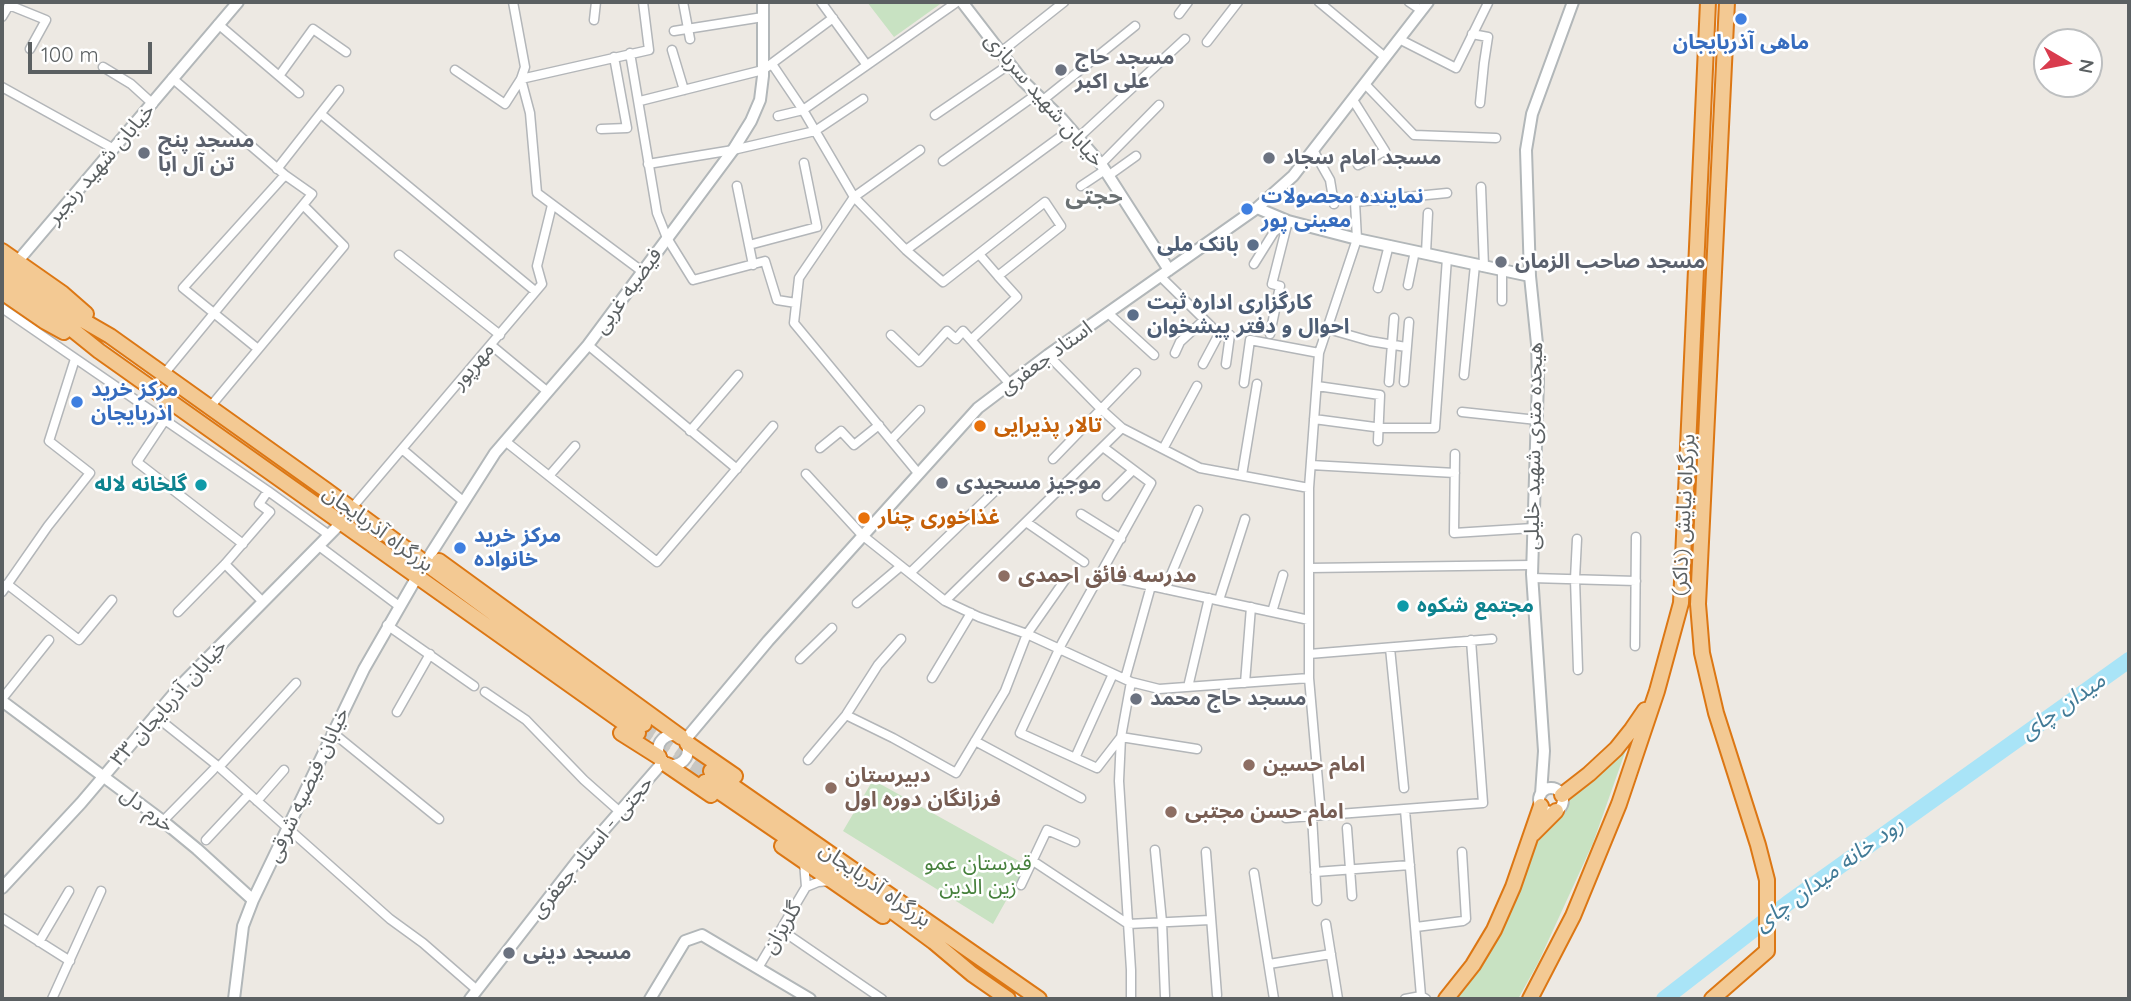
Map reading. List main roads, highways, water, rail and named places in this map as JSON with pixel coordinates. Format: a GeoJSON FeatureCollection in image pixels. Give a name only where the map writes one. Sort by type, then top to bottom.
{"type":"FeatureCollection","features":[{"type":"Feature","properties":{"kind":"highway","name":"بزرگراه نیایش (ذاکر)"},"geometry":{"type":"LineString","coordinates":[[1530,999],[1573,916],[1619,804],[1657,691],[1681,603],[1707,2]]}},
{"type":"Feature","properties":{"kind":"highway","name":"بزرگراه نیایش (ذاکر)"},"geometry":{"type":"LineString","coordinates":[[1712,999],[1766,951],[1767,880],[1716,713],[1702,653],[1699,604],[1727,2]]}},
{"type":"Feature","properties":{"kind":"highway","name":"بزرگراه آذربایجان"},"geometry":{"type":"LineString","coordinates":[[2,251],[62,293],[110,336]]}},
{"type":"Feature","properties":{"kind":"highway","name":"بزرگراه آذربایجان"},"geometry":{"type":"LineString","coordinates":[[2,264],[65,310],[110,336],[351,509],[366,529],[638,726]]}},
{"type":"Feature","properties":{"kind":"highway","name":"بزرگراه آذربایجان"},"geometry":{"type":"LineString","coordinates":[[2,278],[99,351],[342,522],[366,529]]}},
{"type":"Feature","properties":{"kind":"highway","name":"بزرگراه آذربایجان"},"geometry":{"type":"LineString","coordinates":[[2,292],[44,321],[99,351]]}},
{"type":"Feature","properties":{"kind":"highway"},"geometry":{"type":"LineString","coordinates":[[366,529],[414,544],[430,555],[638,726],[663,761],[709,777]]}},
{"type":"Feature","properties":{"kind":"highway"},"geometry":{"type":"LineString","coordinates":[[366,529],[398,570],[414,582],[638,726],[684,740],[709,777],[804,862],[972,974]]}},
{"type":"Feature","properties":{"kind":"highway"},"geometry":{"type":"LineString","coordinates":[[1590,774],[1616,750],[1657,691]]}},
{"type":"Feature","properties":{"kind":"highway"},"geometry":{"type":"LineString","coordinates":[[1446,999],[1474,965],[1494,930],[1549,796],[1610,766],[1626,766],[1630,772]]}},
{"type":"Feature","properties":{"kind":"highway","name":"بزرگراه آذربایجان"},"geometry":{"type":"LineString","coordinates":[[709,777],[1039,999]]}},
{"type":"Feature","properties":{"kind":"highway","name":"بزرگراه آذربایجان"},"geometry":{"type":"LineString","coordinates":[[709,777],[1008,999]]}},
{"type":"Feature","properties":{"kind":"highway"},"geometry":{"type":"LineString","coordinates":[[1530,838],[1556,811]]}},
{"type":"Feature","properties":{"kind":"waterway","name":"رود خانه میدان چای"},"geometry":{"type":"LineString","coordinates":[[1664,999],[1788,903],[2129,660]]}},
{"type":"Feature","properties":{"kind":"tunnel"},"geometry":{"type":"LineString","coordinates":[[644,724],[711,771]]}},
{"type":"Feature","properties":{"kind":"tunnel"},"geometry":{"type":"LineString","coordinates":[[638,733],[705,782]]}},
{"type":"Feature","properties":{"kind":"place","name":"ماهی آذربایجان"},"geometry":{"type":"Point","coordinates":[1741,19]}},
{"type":"Feature","properties":{"kind":"place","name":"مسجد حاج علی اکبر"},"geometry":{"type":"Point","coordinates":[1061,70]}},
{"type":"Feature","properties":{"kind":"place","name":"مسجد پنج تن آل ابا"},"geometry":{"type":"Point","coordinates":[144,153]}},
{"type":"Feature","properties":{"kind":"place","name":"مسجد امام سجاد"},"geometry":{"type":"Point","coordinates":[1269,158]}},
{"type":"Feature","properties":{"kind":"place","name":"نماینده محصولات معینی پور"},"geometry":{"type":"Point","coordinates":[1247,209]}},
{"type":"Feature","properties":{"kind":"place","name":"بانک ملی"},"geometry":{"type":"Point","coordinates":[1253,245]}},
{"type":"Feature","properties":{"kind":"place","name":"مسجد صاحب الزمان"},"geometry":{"type":"Point","coordinates":[1501,262]}},
{"type":"Feature","properties":{"kind":"place","name":"کارگزاری اداره ثبت احوال و دفتر پیشخوان"},"geometry":{"type":"Point","coordinates":[1133,315]}},
{"type":"Feature","properties":{"kind":"place","name":"مرکز خرید اذربایجان"},"geometry":{"type":"Point","coordinates":[77,402]}},
{"type":"Feature","properties":{"kind":"place","name":"تالار پذیرایی"},"geometry":{"type":"Point","coordinates":[980,426]}},
{"type":"Feature","properties":{"kind":"place","name":"موجیز مسجیدی"},"geometry":{"type":"Point","coordinates":[942,483]}},
{"type":"Feature","properties":{"kind":"place","name":"گلخانه لاله"},"geometry":{"type":"Point","coordinates":[201,485]}},
{"type":"Feature","properties":{"kind":"place","name":"غذاخوری چنار"},"geometry":{"type":"Point","coordinates":[864,518]}},
{"type":"Feature","properties":{"kind":"place","name":"مرکز خرید خانواده"},"geometry":{"type":"Point","coordinates":[460,548]}},
{"type":"Feature","properties":{"kind":"place","name":"مدرسه فائق احمدی"},"geometry":{"type":"Point","coordinates":[1004,576]}},
{"type":"Feature","properties":{"kind":"place","name":"مجتمع شکوه"},"geometry":{"type":"Point","coordinates":[1403,606]}},
{"type":"Feature","properties":{"kind":"place","name":"مسجد حاج محمد"},"geometry":{"type":"Point","coordinates":[1136,699]}},
{"type":"Feature","properties":{"kind":"place","name":"امام حسین"},"geometry":{"type":"Point","coordinates":[1249,765]}},
{"type":"Feature","properties":{"kind":"place","name":"دبیرستان فرزانگان دوره اول"},"geometry":{"type":"Point","coordinates":[831,788]}},
{"type":"Feature","properties":{"kind":"place","name":"امام حسن مجتبی"},"geometry":{"type":"Point","coordinates":[1171,812]}},
{"type":"Feature","properties":{"kind":"place","name":"مسجد دینی"},"geometry":{"type":"Point","coordinates":[509,953]}},
{"type":"Feature","properties":{"kind":"district","name":"حجتی"},"geometry":{"type":"Point","coordinates":[1094,197]}},
{"type":"Feature","properties":{"kind":"water label","name":"میدان چای"},"geometry":{"type":"Point","coordinates":[2063,706]}},
{"type":"Feature","properties":{"kind":"park label","name":"قبرستان عمو زین الدین"},"geometry":{"type":"Point","coordinates":[978,876]}}]}
